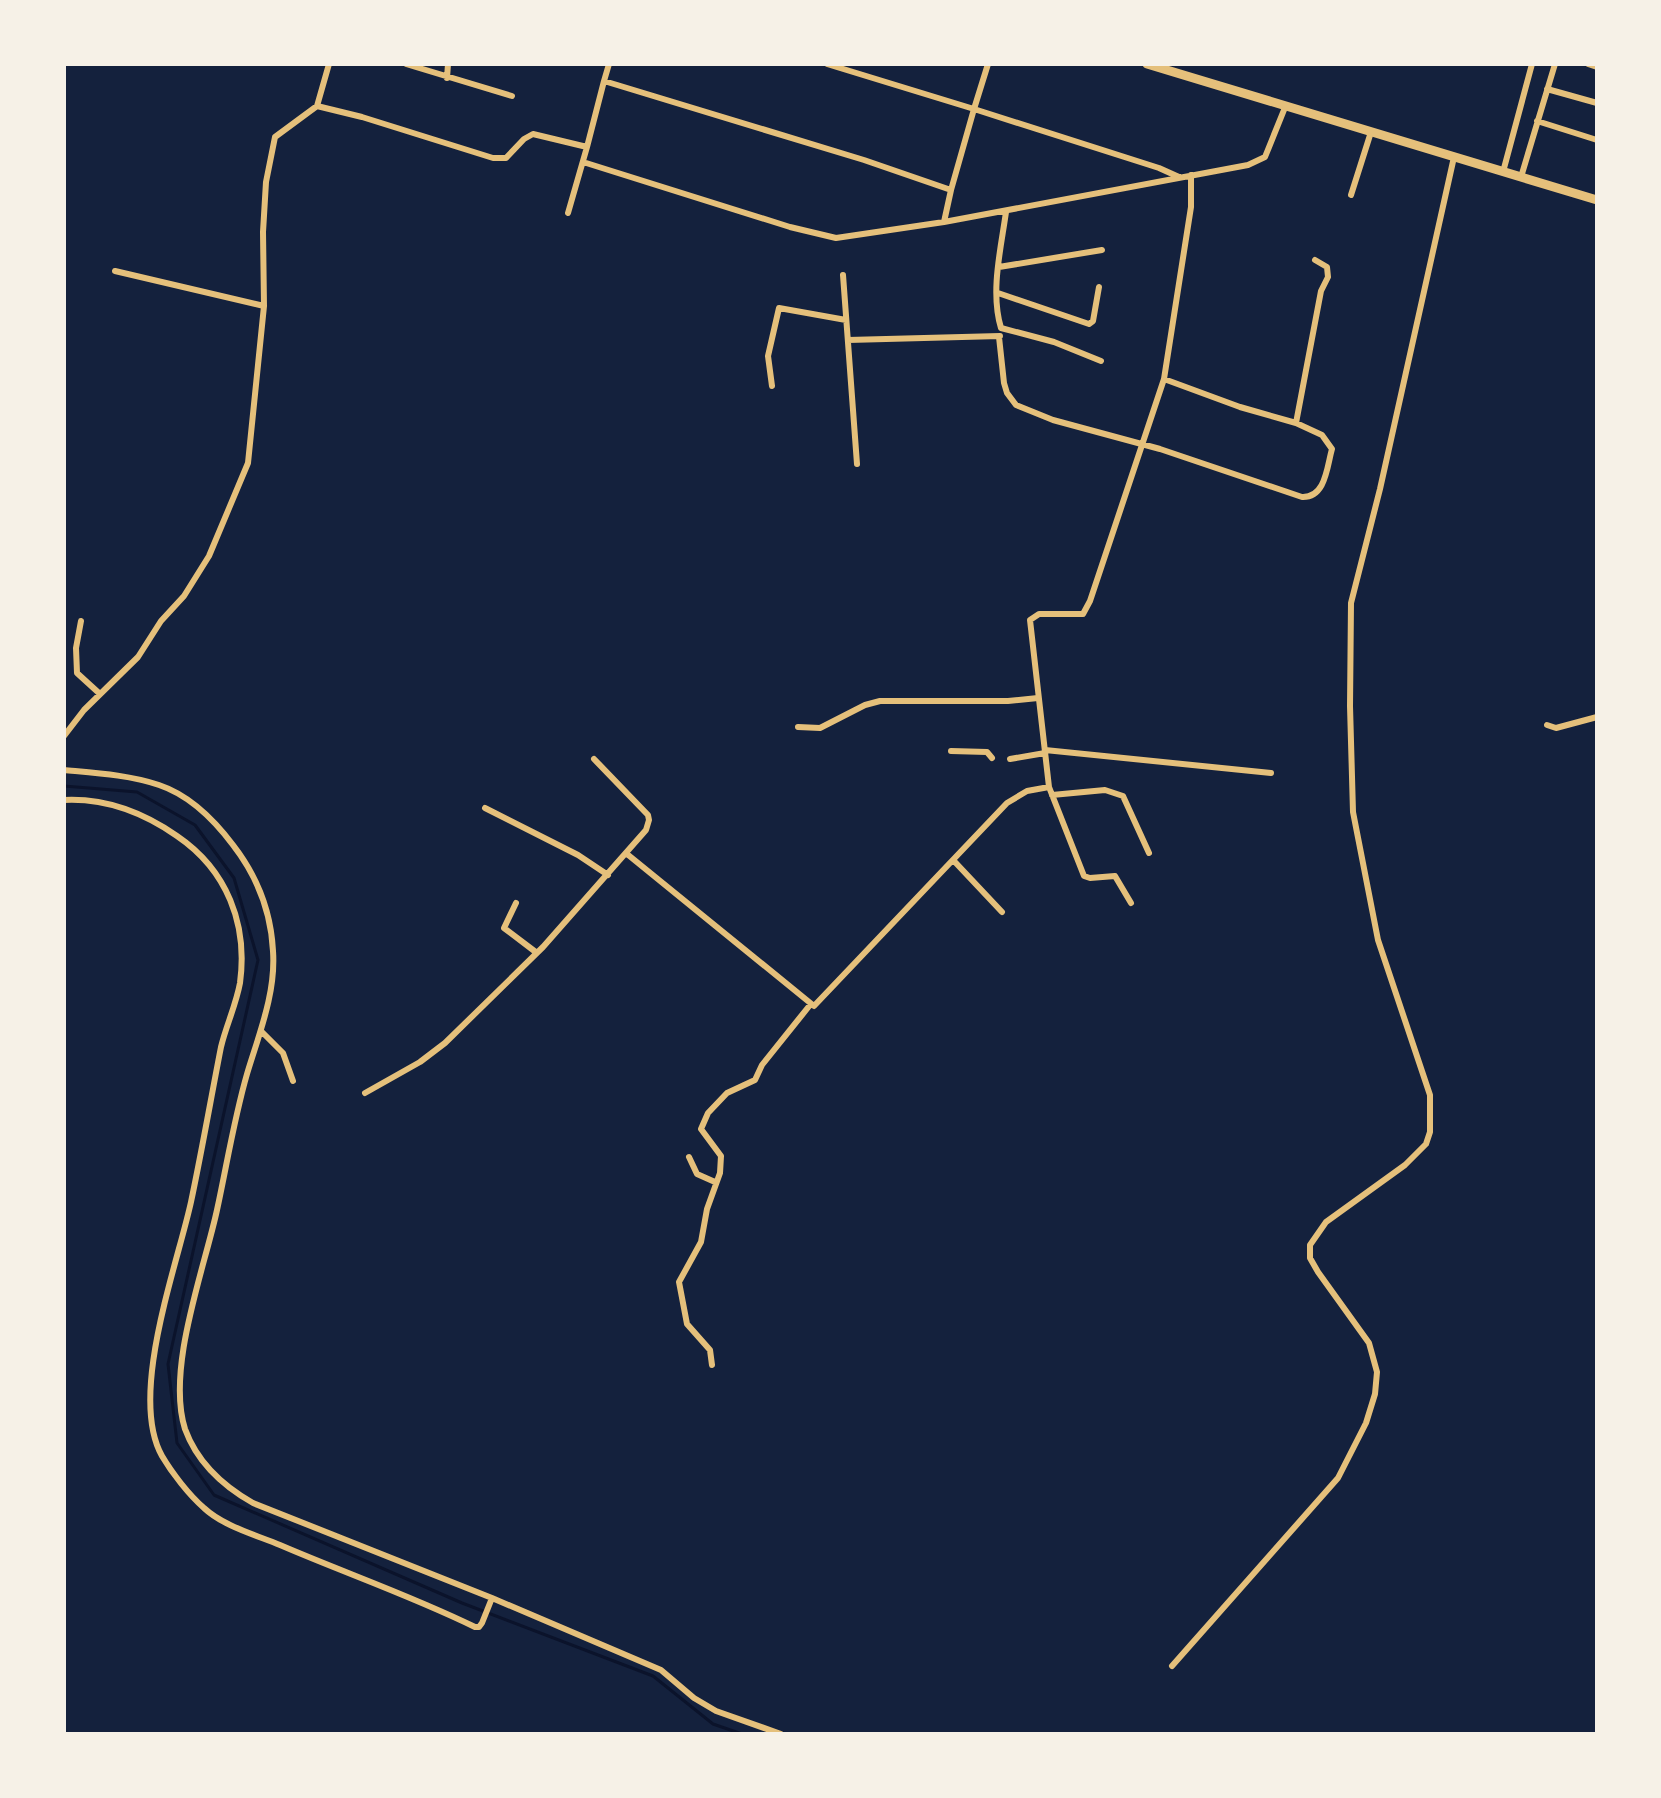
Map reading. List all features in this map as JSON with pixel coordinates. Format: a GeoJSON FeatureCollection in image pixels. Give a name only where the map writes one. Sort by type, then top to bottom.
{"type":"FeatureCollection","features":[{"type":"Feature","properties":{"kind":"highway"},"geometry":{"type":"LineString","coordinates":[[1147,64],[1597,200]]}},
{"type":"Feature","properties":{"kind":"street"},"geometry":{"type":"LineString","coordinates":[[64,736],[100,694],[138,657],[161,621],[184,596],[209,556],[248,463],[264,306],[266,182],[275,137],[317,106],[329,64]]}},
{"type":"Feature","properties":{"kind":"street"},"geometry":{"type":"LineString","coordinates":[[406,64],[512,96]]}},
{"type":"Feature","properties":{"kind":"street"},"geometry":{"type":"LineString","coordinates":[[447,78],[448,64]]}},
{"type":"Feature","properties":{"kind":"street"},"geometry":{"type":"LineString","coordinates":[[568,213],[609,64]]}},
{"type":"Feature","properties":{"kind":"street"},"geometry":{"type":"LineString","coordinates":[[827,64],[1159,168],[1179,177]]}},
{"type":"Feature","properties":{"kind":"street"},"geometry":{"type":"LineString","coordinates":[[944,222],[988,64]]}},
{"type":"Feature","properties":{"kind":"street"},"geometry":{"type":"LineString","coordinates":[[1503,172],[1532,64]]}},
{"type":"Feature","properties":{"kind":"street"},"geometry":{"type":"LineString","coordinates":[[1521,177],[1555,64]]}},
{"type":"Feature","properties":{"kind":"street"},"geometry":{"type":"LineString","coordinates":[[1588,64],[1597,67]]}},
{"type":"Feature","properties":{"kind":"street"},"geometry":{"type":"LineString","coordinates":[[604,81],[864,160],[951,190]]}},
{"type":"Feature","properties":{"kind":"street"},"geometry":{"type":"LineString","coordinates":[[1547,89],[1597,103]]}},
{"type":"Feature","properties":{"kind":"street"},"geometry":{"type":"LineString","coordinates":[[583,162],[790,227],[836,238],[1006,212],[1248,165],[1265,157],[1286,105]]}},
{"type":"Feature","properties":{"kind":"street"},"geometry":{"type":"LineString","coordinates":[[317,106],[493,158],[506,158],[533,134],[587,147]]}},
{"type":"Feature","properties":{"kind":"street"},"geometry":{"type":"LineString","coordinates":[[1537,121],[1597,140]]}},
{"type":"Feature","properties":{"kind":"street"},"geometry":{"type":"LineString","coordinates":[[1351,195],[1371,132]]}},
{"type":"Feature","properties":{"kind":"street"},"geometry":{"type":"LineString","coordinates":[[1172,1666],[1338,1478],[1366,1423],[1375,1394],[1377,1372],[1369,1343],[1318,1272],[1310,1258],[1310,1245],[1326,1222],[1405,1165],[1426,1144],[1430,1132],[1430,1095],[1378,940],[1353,812],[1351,603],[1380,489],[1454,157]]}},
{"type":"Feature","properties":{"kind":"street"},"geometry":{"type":"LineString","coordinates":[[1131,903],[1115,876],[1084,876],[1051,791],[1030,620],[1039,614],[1077,615],[1086,610],[1164,379],[1191,207],[1191,175]]}},
{"type":"Feature","properties":{"kind":"street"},"geometry":{"type":"LineString","coordinates":[[1006,212],[999,267],[999,337],[1004,383],[1016,405],[1053,420],[1309,497],[1323,484],[1332,449],[1322,435],[1296,423],[1240,407],[1164,379]]}},
{"type":"Feature","properties":{"kind":"street"},"geometry":{"type":"LineString","coordinates":[[999,267],[1102,250]]}},
{"type":"Feature","properties":{"kind":"street"},"geometry":{"type":"LineString","coordinates":[[1296,423],[1321,291],[1329,272],[1322,262],[1315,260]]}},
{"type":"Feature","properties":{"kind":"street"},"geometry":{"type":"LineString","coordinates":[[115,271],[264,306]]}},
{"type":"Feature","properties":{"kind":"street"},"geometry":{"type":"LineString","coordinates":[[843,275],[857,464]]}},
{"type":"Feature","properties":{"kind":"street"},"geometry":{"type":"LineString","coordinates":[[998,293],[1089,324],[1093,321],[1099,287]]}},
{"type":"Feature","properties":{"kind":"street"},"geometry":{"type":"LineString","coordinates":[[772,386],[768,356],[779,308],[846,320]]}},
{"type":"Feature","properties":{"kind":"street"},"geometry":{"type":"LineString","coordinates":[[1001,328],[1041,338],[1101,361]]}},
{"type":"Feature","properties":{"kind":"street"},"geometry":{"type":"LineString","coordinates":[[848,340],[999,337]]}},
{"type":"Feature","properties":{"kind":"street"},"geometry":{"type":"LineString","coordinates":[[81,621],[76,648],[77,673],[100,694]]}},
{"type":"Feature","properties":{"kind":"street"},"geometry":{"type":"LineString","coordinates":[[798,727],[820,728],[865,705],[880,701],[1008,701],[1038,698]]}},
{"type":"Feature","properties":{"kind":"street"},"geometry":{"type":"LineString","coordinates":[[1547,725],[1556,728],[1597,717]]}},
{"type":"Feature","properties":{"kind":"street"},"geometry":{"type":"LineString","coordinates":[[951,751],[987,752],[992,758]]}},
{"type":"Feature","properties":{"kind":"street"},"geometry":{"type":"LineString","coordinates":[[1010,759],[1045,752],[1271,773]]}},
{"type":"Feature","properties":{"kind":"street"},"geometry":{"type":"LineString","coordinates":[[365,1093],[420,1062],[445,1043],[537,953],[646,830],[648,815],[594,759]]}},
{"type":"Feature","properties":{"kind":"street"},"geometry":{"type":"LineString","coordinates":[[64,770],[135,778],[163,786],[190,801],[220,828],[241,855],[264,900],[274,952],[269,1002],[230,1142],[217,1212],[186,1335],[180,1389],[185,1428],[217,1478],[242,1497],[270,1510],[661,1670],[707,1706],[781,1734]]}},
{"type":"Feature","properties":{"kind":"street"},"geometry":{"type":"LineString","coordinates":[[627,854],[810,1005],[818,1005],[1007,803],[1027,791],[1105,790],[1123,796],[1149,853]]}},
{"type":"Feature","properties":{"kind":"street"},"geometry":{"type":"LineString","coordinates":[[64,800],[131,810],[158,823],[203,856],[217,874],[236,911],[242,950],[240,985],[222,1043],[190,1204],[155,1347],[151,1392],[160,1451],[197,1500],[214,1515],[475,1627],[482,1623],[490,1602]]}},
{"type":"Feature","properties":{"kind":"street"},"geometry":{"type":"LineString","coordinates":[[485,808],[578,855],[608,875]]}},
{"type":"Feature","properties":{"kind":"street"},"geometry":{"type":"LineString","coordinates":[[954,861],[1002,912]]}},
{"type":"Feature","properties":{"kind":"street"},"geometry":{"type":"LineString","coordinates":[[516,903],[504,928],[537,953]]}},
{"type":"Feature","properties":{"kind":"street"},"geometry":{"type":"LineString","coordinates":[[712,1365],[710,1350],[687,1324],[679,1282],[701,1242],[715,1182],[720,1173],[721,1156],[701,1129],[703,1122],[727,1093],[755,1080],[762,1065],[810,1005]]}},
{"type":"Feature","properties":{"kind":"street"},"geometry":{"type":"LineString","coordinates":[[261,1031],[283,1053],[293,1081]]}},
{"type":"Feature","properties":{"kind":"street"},"geometry":{"type":"LineString","coordinates":[[689,1157],[697,1174],[715,1182]]}},
{"type":"Feature","properties":{"kind":"waterway"},"geometry":{"type":"LineString","coordinates":[[64,786],[137,792],[195,825],[234,878],[258,960],[168,1364],[177,1443],[214,1495],[462,1603],[653,1676],[713,1724],[742,1734]]}}]}
